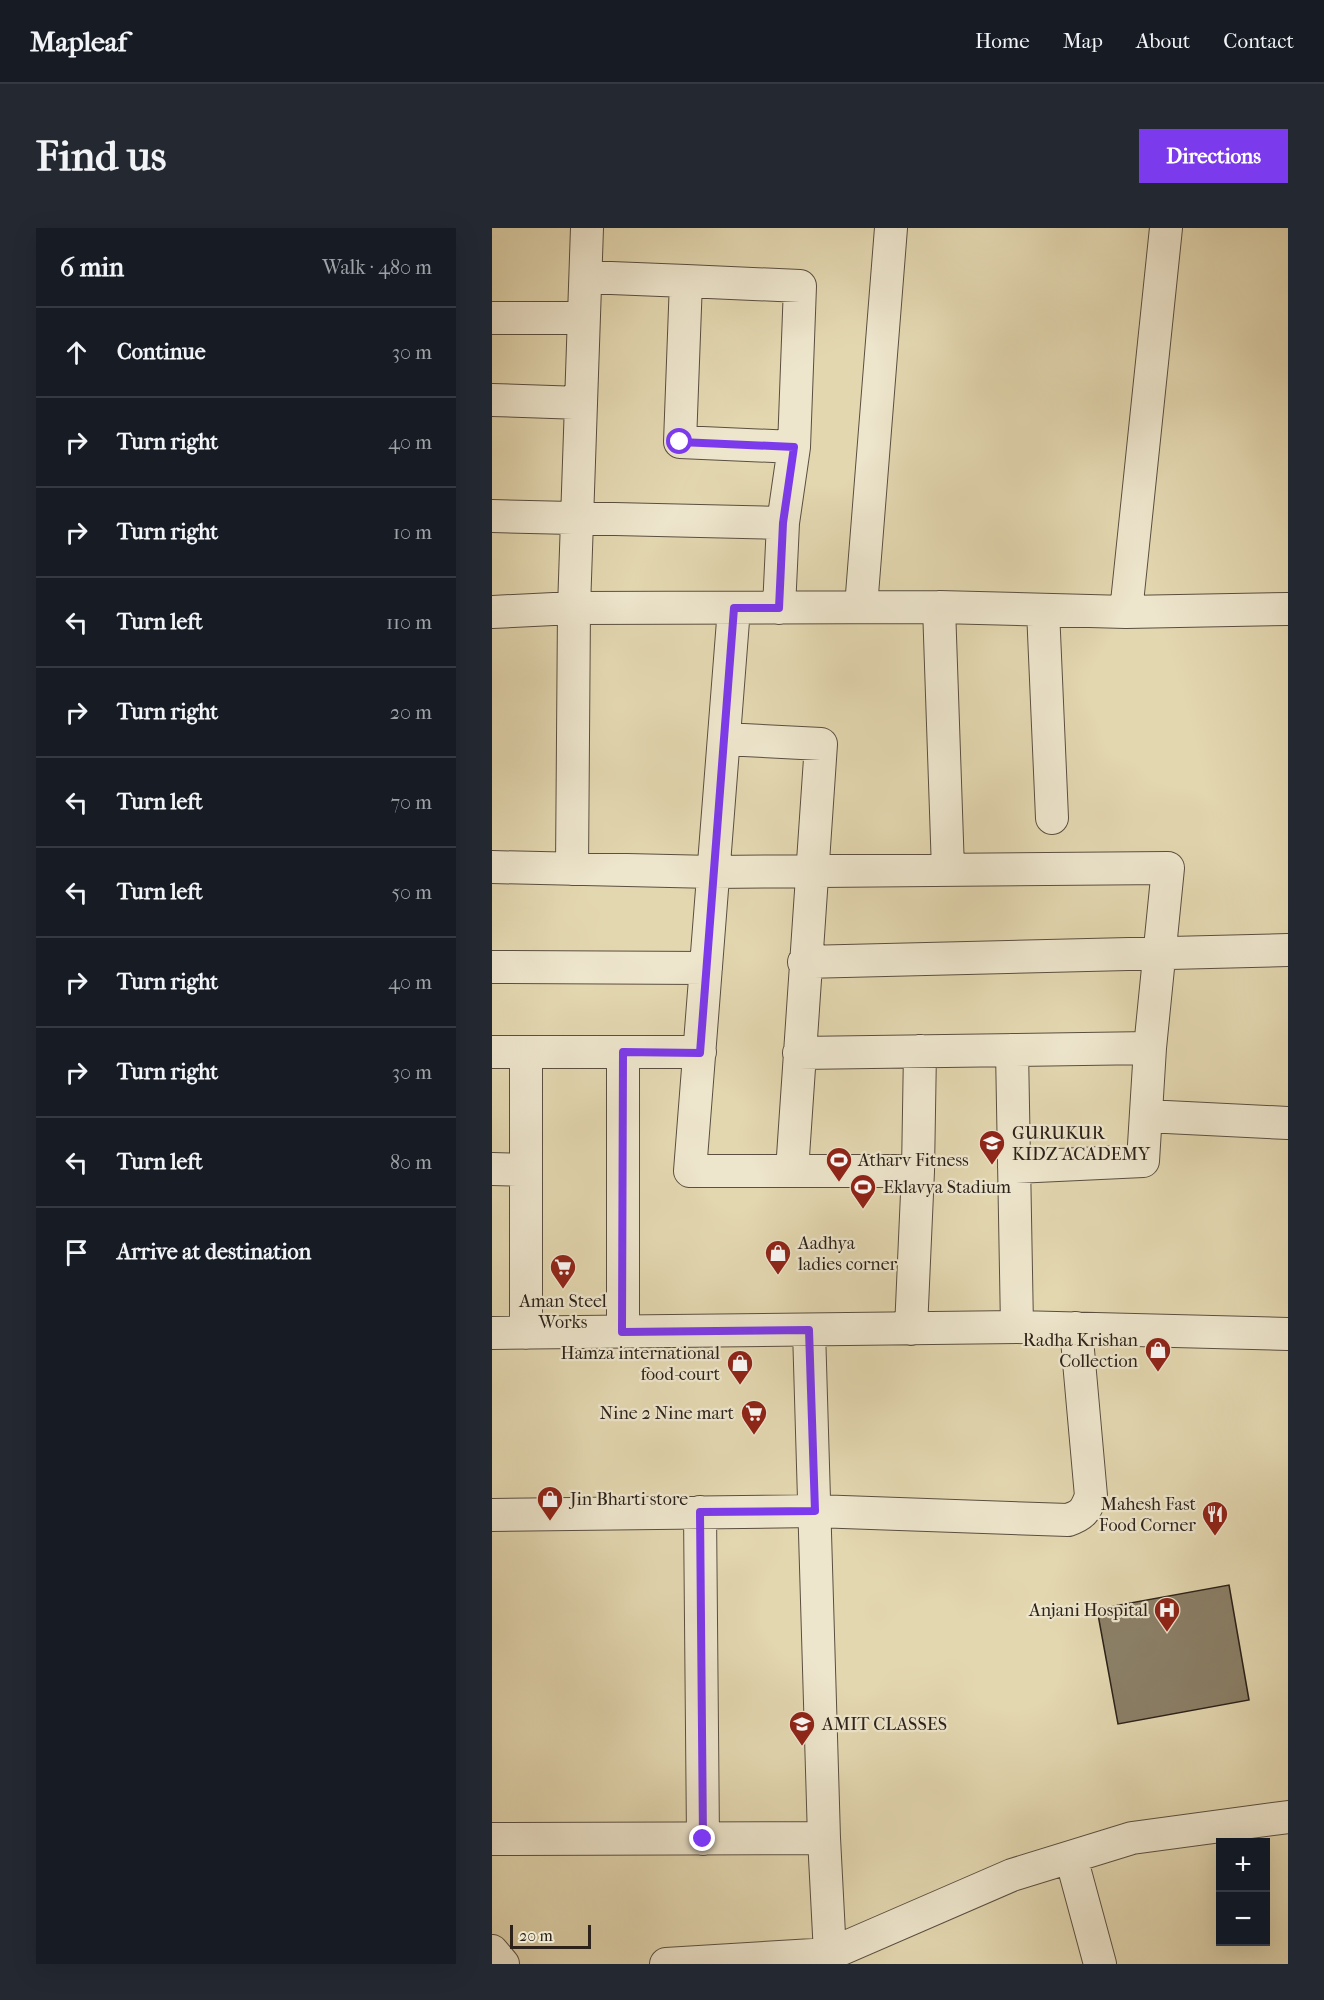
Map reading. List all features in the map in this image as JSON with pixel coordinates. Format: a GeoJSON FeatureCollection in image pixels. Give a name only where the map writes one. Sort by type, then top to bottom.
{"type":"FeatureCollection","features":[{"type":"Feature","properties":{"kind":"street"},"geometry":{"type":"LineString","coordinates":[[572,869],[574,608],[587,228]]}},
{"type":"Feature","properties":{"kind":"street"},"geometry":{"type":"LineString","coordinates":[[861,607],[891,228]]}},
{"type":"Feature","properties":{"kind":"street"},"geometry":{"type":"LineString","coordinates":[[1126,612],[1166,228]]}},
{"type":"Feature","properties":{"kind":"street"},"geometry":{"type":"LineString","coordinates":[[586,277],[800,286],[794,447],[783,523],[779,608]]}},
{"type":"Feature","properties":{"kind":"street"},"geometry":{"type":"LineString","coordinates":[[687,281],[680,442],[794,447]]}},
{"type":"Feature","properties":{"kind":"street"},"geometry":{"type":"LineString","coordinates":[[492,318],[584,318]]}},
{"type":"Feature","properties":{"kind":"street"},"geometry":{"type":"LineString","coordinates":[[492,400],[581,403]]}},
{"type":"Feature","properties":{"kind":"street"},"geometry":{"type":"LineString","coordinates":[[492,516],[783,523]]}},
{"type":"Feature","properties":{"kind":"street"},"geometry":{"type":"LineString","coordinates":[[939,607],[948,870]]}},
{"type":"Feature","properties":{"kind":"street"},"geometry":{"type":"LineString","coordinates":[[492,612],[574,608],[939,607],[1126,612],[1288,609]]}},
{"type":"Feature","properties":{"kind":"street"},"geometry":{"type":"LineString","coordinates":[[734,608],[690,1171],[918,1171]]}},
{"type":"Feature","properties":{"kind":"street"},"geometry":{"type":"LineString","coordinates":[[1043,610],[1052,818]]}},
{"type":"Feature","properties":{"kind":"street"},"geometry":{"type":"LineString","coordinates":[[724,739],[821,744],[804,962],[792,1171]]}},
{"type":"Feature","properties":{"kind":"street"},"geometry":{"type":"LineString","coordinates":[[492,867],[713,872],[1168,868],[1150,1048],[1143,1161],[1014,1167]]}},
{"type":"Feature","properties":{"kind":"street"},"geometry":{"type":"LineString","coordinates":[[804,962],[1288,950]]}},
{"type":"Feature","properties":{"kind":"street"},"geometry":{"type":"LineString","coordinates":[[492,967],[706,968]]}},
{"type":"Feature","properties":{"kind":"street"},"geometry":{"type":"LineString","coordinates":[[799,1053],[1150,1048]]}},
{"type":"Feature","properties":{"kind":"street"},"geometry":{"type":"LineString","coordinates":[[1012,1050],[1017,1327]]}},
{"type":"Feature","properties":{"kind":"street"},"geometry":{"type":"LineString","coordinates":[[911,1329],[918,1171],[920,1051]]}},
{"type":"Feature","properties":{"kind":"street"},"geometry":{"type":"LineString","coordinates":[[492,1052],[700,1053]]}},
{"type":"Feature","properties":{"kind":"street"},"geometry":{"type":"LineString","coordinates":[[526,1052],[526,1333]]}},
{"type":"Feature","properties":{"kind":"street"},"geometry":{"type":"LineString","coordinates":[[622,1332],[623,1052]]}},
{"type":"Feature","properties":{"kind":"street"},"geometry":{"type":"LineString","coordinates":[[1146,1116],[1288,1123]]}},
{"type":"Feature","properties":{"kind":"street"},"geometry":{"type":"LineString","coordinates":[[492,1169],[525,1170]]}},
{"type":"Feature","properties":{"kind":"street"},"geometry":{"type":"LineString","coordinates":[[492,1333],[1017,1327],[1288,1334]]}},
{"type":"Feature","properties":{"kind":"street"},"geometry":{"type":"LineString","coordinates":[[492,1515],[815,1511],[1068,1520],[1080,1516],[1086,1509],[1091,1496],[1076,1328]]}},
{"type":"Feature","properties":{"kind":"street"},"geometry":{"type":"LineString","coordinates":[[809,1330],[824,1838],[847,1954]]}},
{"type":"Feature","properties":{"kind":"street"},"geometry":{"type":"LineString","coordinates":[[700,1512],[703,1839]]}},
{"type":"Feature","properties":{"kind":"street"},"geometry":{"type":"LineString","coordinates":[[666,1964],[847,1954],[1012,1875],[1132,1838],[1288,1817]]}},
{"type":"Feature","properties":{"kind":"street"},"geometry":{"type":"LineString","coordinates":[[492,1839],[824,1838]]}},
{"type":"Feature","properties":{"kind":"street"},"geometry":{"type":"LineString","coordinates":[[1071,1857],[1100,1964]]}},
{"type":"Feature","properties":{"kind":"street"},"geometry":{"type":"LineString","coordinates":[[492,1951],[503,1964]]}},
{"type":"Feature","properties":{"kind":"building"},"geometry":{"type":"Polygon","coordinates":[[[1229,1585],[1249,1700],[1118,1724],[1097,1609],[1229,1585]]]}},
{"type":"Feature","properties":{"kind":"place","name":"GURUKUR KIDZ ACADEMY"},"geometry":{"type":"Point","coordinates":[992,1166]}},
{"type":"Feature","properties":{"kind":"place","name":"Atharv Fitness"},"geometry":{"type":"Point","coordinates":[839,1183]}},
{"type":"Feature","properties":{"kind":"place","name":"Eklavya Stadium"},"geometry":{"type":"Point","coordinates":[863,1210]}},
{"type":"Feature","properties":{"kind":"place","name":"Aadhya ladies corner"},"geometry":{"type":"Point","coordinates":[778,1276]}},
{"type":"Feature","properties":{"kind":"place","name":"Aman Steel Works"},"geometry":{"type":"Point","coordinates":[563,1290]}},
{"type":"Feature","properties":{"kind":"place","name":"Radha Krishan Collection"},"geometry":{"type":"Point","coordinates":[1158,1373]}},
{"type":"Feature","properties":{"kind":"place","name":"Hamza international food-court"},"geometry":{"type":"Point","coordinates":[740,1386]}},
{"type":"Feature","properties":{"kind":"place","name":"Nine 2 Nine mart"},"geometry":{"type":"Point","coordinates":[754,1436]}},
{"type":"Feature","properties":{"kind":"place","name":"Jin Bharti store"},"geometry":{"type":"Point","coordinates":[550,1522]}},
{"type":"Feature","properties":{"kind":"place","name":"Mahesh Fast Food Corner"},"geometry":{"type":"Point","coordinates":[1215,1537]}},
{"type":"Feature","properties":{"kind":"place","name":"Anjani Hospital"},"geometry":{"type":"Point","coordinates":[1167,1633]}},
{"type":"Feature","properties":{"kind":"place","name":"AMIT CLASSES"},"geometry":{"type":"Point","coordinates":[802,1747]}},
{"type":"Feature","properties":{"kind":"route"},"geometry":{"type":"LineString","coordinates":[[680,442],[794,447],[783,523],[779,608],[734,608],[700,1053],[623,1052],[622,1332],[809,1330],[815,1511],[700,1512],[703,1839]]}}]}
